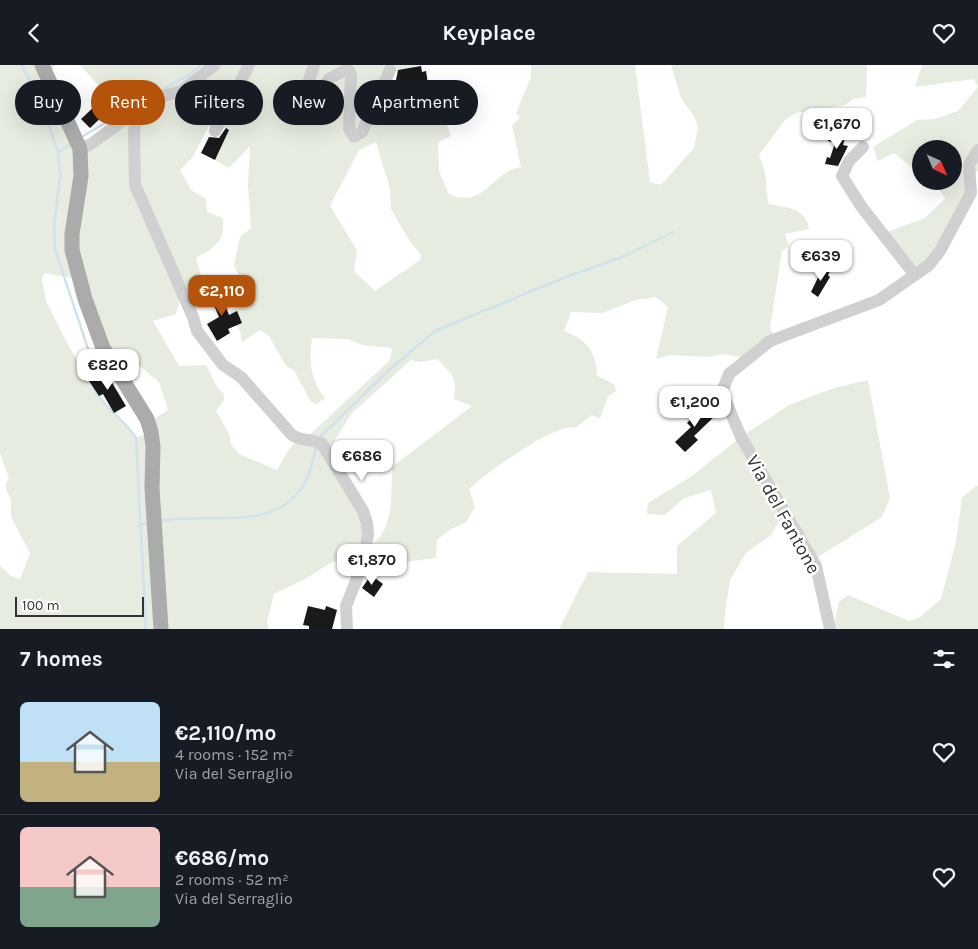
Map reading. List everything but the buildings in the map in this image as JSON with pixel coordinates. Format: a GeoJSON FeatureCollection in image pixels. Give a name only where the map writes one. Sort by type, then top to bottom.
{"type":"FeatureCollection","features":[{"type":"Feature","properties":{"kind":"main road"},"geometry":{"type":"LineString","coordinates":[[47,69],[80,149],[81,176],[72,234],[72,250],[94,328],[103,348],[147,419],[151,431],[152,488],[161,629]]}},
{"type":"Feature","properties":{"kind":"street"},"geometry":{"type":"LineString","coordinates":[[165,96],[181,91],[215,65]]}},
{"type":"Feature","properties":{"kind":"street"},"geometry":{"type":"LineString","coordinates":[[215,131],[249,65]]}},
{"type":"Feature","properties":{"kind":"street"},"geometry":{"type":"LineString","coordinates":[[314,65],[306,89],[307,95],[312,100],[330,78],[348,69],[351,74],[349,129],[354,137],[362,132],[390,71]]}},
{"type":"Feature","properties":{"kind":"street"},"geometry":{"type":"LineString","coordinates":[[80,149],[117,125]]}},
{"type":"Feature","properties":{"kind":"street"},"geometry":{"type":"LineString","coordinates":[[135,125],[135,185],[193,317],[196,331],[222,365],[241,377],[292,435],[299,440],[318,442],[364,511],[368,534],[358,576],[346,607],[347,629]]}},
{"type":"Feature","properties":{"kind":"street"},"geometry":{"type":"LineString","coordinates":[[863,147],[848,161],[842,176],[866,214],[914,275]]}},
{"type":"Feature","properties":{"kind":"street","name":"Via del Fantone"},"geometry":{"type":"LineString","coordinates":[[830,629],[816,566],[741,437],[722,392],[724,384],[729,374],[770,341],[879,300],[929,265],[940,251],[971,193],[969,165],[978,150]]}},
{"type":"Feature","properties":{"kind":"shaded area"},"geometry":{"type":"Polygon","coordinates":[[[0,65],[56,65],[47,76],[49,80],[15,80],[15,125],[69,125],[80,149],[117,125],[165,125],[165,80],[94,80],[80,65],[422,65],[392,72],[388,80],[354,80],[354,125],[447,125],[451,136],[438,142],[439,171],[449,194],[461,198],[480,194],[502,175],[521,167],[512,125],[520,118],[516,113],[531,77],[531,65],[635,65],[650,182],[661,185],[694,148],[698,127],[694,116],[681,98],[671,65],[867,65],[866,97],[853,99],[845,105],[796,113],[785,120],[759,155],[765,172],[768,204],[788,208],[799,213],[804,217],[809,229],[785,234],[789,246],[782,251],[770,328],[775,339],[742,357],[721,354],[710,357],[670,355],[656,359],[668,307],[656,297],[636,300],[602,313],[571,312],[564,331],[579,338],[589,347],[595,360],[597,376],[614,384],[616,391],[608,396],[600,419],[592,415],[575,428],[566,428],[537,441],[490,472],[469,489],[475,507],[466,522],[451,529],[437,540],[436,558],[396,563],[371,545],[379,538],[388,520],[392,467],[472,406],[454,399],[455,386],[452,376],[437,359],[420,362],[411,360],[352,413],[328,451],[363,511],[366,548],[343,567],[334,561],[303,580],[274,594],[267,622],[269,629],[0,629],[0,566],[11,576],[20,579],[30,553],[11,517],[11,500],[5,486],[9,478],[0,453],[0,65]],[[219,125],[215,131],[209,126],[192,158],[180,170],[191,190],[206,199],[207,212],[223,218],[222,233],[217,243],[196,258],[205,290],[182,292],[176,314],[153,321],[179,366],[206,365],[217,387],[224,394],[224,400],[216,411],[230,436],[231,445],[239,454],[277,470],[294,444],[304,440],[390,360],[392,348],[362,345],[348,339],[312,338],[312,369],[316,384],[325,398],[316,404],[311,402],[294,370],[286,366],[269,336],[260,330],[242,342],[240,331],[230,311],[244,303],[250,296],[234,266],[240,237],[251,228],[248,185],[250,146],[229,168],[215,160],[229,130],[219,125]],[[376,142],[359,150],[330,206],[357,250],[354,271],[375,291],[420,260],[421,255],[409,240],[391,209],[390,189],[376,142]],[[44,273],[42,280],[46,301],[67,343],[98,397],[130,428],[136,438],[151,432],[148,423],[168,410],[159,382],[137,364],[119,373],[79,279],[44,273]]]}},
{"type":"Feature","properties":{"kind":"shaded area"},"geometry":{"type":"Polygon","coordinates":[[[922,65],[978,65],[978,87],[974,79],[915,87],[922,65]]]}},
{"type":"Feature","properties":{"kind":"shaded area"},"geometry":{"type":"Polygon","coordinates":[[[978,87],[978,171],[970,175],[971,193],[940,251],[914,274],[881,234],[925,218],[945,199],[940,190],[962,190],[962,170],[969,165],[962,161],[962,140],[912,140],[912,168],[894,153],[878,161],[873,147],[917,120],[935,119],[958,111],[978,87]]]}},
{"type":"Feature","properties":{"kind":"shaded area"},"geometry":{"type":"Polygon","coordinates":[[[868,380],[890,498],[882,517],[813,560],[790,521],[778,522],[771,535],[746,553],[730,580],[724,629],[559,629],[588,572],[677,574],[677,546],[716,513],[711,490],[684,498],[665,515],[647,514],[648,503],[692,476],[741,437],[789,405],[834,388],[868,380]]]}},
{"type":"Feature","properties":{"kind":"shaded area"},"geometry":{"type":"Polygon","coordinates":[[[978,486],[978,629],[833,629],[839,602],[848,595],[909,621],[920,617],[941,599],[956,542],[962,498],[978,486]]]}},
{"type":"Feature","properties":{"kind":"waterway"},"geometry":{"type":"LineString","coordinates":[[22,65],[43,109],[58,152],[60,176],[54,227],[55,249],[88,349],[91,382]]}},
{"type":"Feature","properties":{"kind":"waterway"},"geometry":{"type":"LineString","coordinates":[[165,88],[190,74],[201,65]]}},
{"type":"Feature","properties":{"kind":"waterway"},"geometry":{"type":"LineString","coordinates":[[80,138],[102,125]]}},
{"type":"Feature","properties":{"kind":"waterway"},"geometry":{"type":"LineString","coordinates":[[58,152],[71,144]]}},
{"type":"Feature","properties":{"kind":"waterway"},"geometry":{"type":"LineString","coordinates":[[319,438],[390,369],[435,331],[566,277],[622,257],[673,232]]}},
{"type":"Feature","properties":{"kind":"waterway"},"geometry":{"type":"LineString","coordinates":[[93,387],[102,401],[136,438],[146,629]]}},
{"type":"Feature","properties":{"kind":"waterway"},"geometry":{"type":"LineString","coordinates":[[160,521],[240,518],[259,515],[277,509],[293,498],[305,482],[317,445]]}},
{"type":"Feature","properties":{"kind":"waterway"},"geometry":{"type":"LineString","coordinates":[[139,525],[150,523]]}}]}
